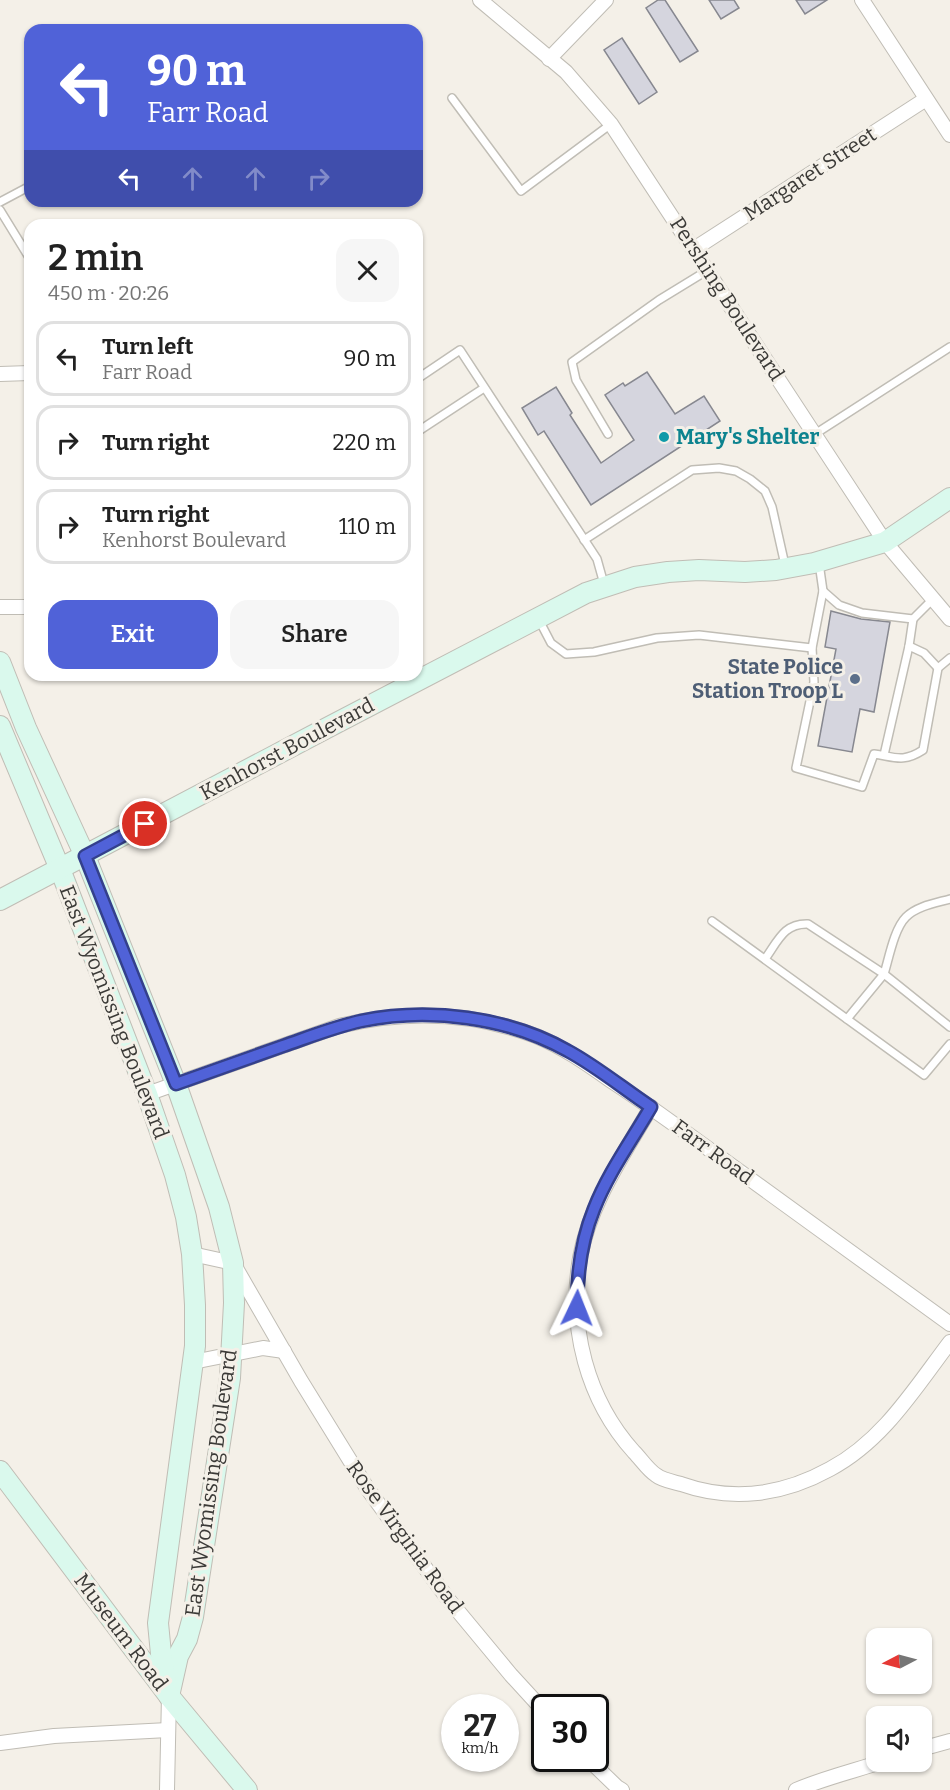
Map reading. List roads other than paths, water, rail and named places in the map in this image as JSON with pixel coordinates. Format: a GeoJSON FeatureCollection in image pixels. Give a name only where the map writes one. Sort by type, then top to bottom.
{"type":"FeatureCollection","features":[{"type":"Feature","properties":{"kind":"street","name":"Pershing Boulevard"},"geometry":{"type":"LineString","coordinates":[[480,0],[566,72],[611,124],[885,542],[950,619]]}},
{"type":"Feature","properties":{"kind":"street"},"geometry":{"type":"LineString","coordinates":[[549,59],[606,0]]}},
{"type":"Feature","properties":{"kind":"street"},"geometry":{"type":"LineString","coordinates":[[862,0],[950,135]]}},
{"type":"Feature","properties":{"kind":"street","name":"Margaret Street"},"geometry":{"type":"LineString","coordinates":[[694,249],[926,99]]}},
{"type":"Feature","properties":{"kind":"street"},"geometry":{"type":"LineString","coordinates":[[0,374],[24,373]]}},
{"type":"Feature","properties":{"kind":"street","name":"Kenhorst Boulevard"},"geometry":{"type":"LineString","coordinates":[[423,678],[538,617],[604,586],[635,577],[668,572],[699,570],[745,572],[785,568],[819,561],[885,542],[950,498]]}},
{"type":"Feature","properties":{"kind":"street"},"geometry":{"type":"LineString","coordinates":[[0,607],[24,607]]}},
{"type":"Feature","properties":{"kind":"street","name":"East Wyomissing Boulevard"},"geometry":{"type":"LineString","coordinates":[[0,663],[26,728],[85,856],[176,1084],[219,1207],[233,1263],[234,1303],[230,1378],[224,1428],[193,1617],[187,1639],[178,1656],[169,1696]]}},
{"type":"Feature","properties":{"kind":"street","name":"Kenhorst Boulevard"},"geometry":{"type":"LineString","coordinates":[[0,900],[417,681]]}},
{"type":"Feature","properties":{"kind":"street","name":"East Wyomissing Boulevard"},"geometry":{"type":"LineString","coordinates":[[0,726],[60,869],[147,1094],[175,1175],[186,1217],[192,1254],[195,1346],[158,1623],[169,1696]]}},
{"type":"Feature","properties":{"kind":"street","name":"Farr Road"},"geometry":{"type":"LineString","coordinates":[[147,1094],[339,1026],[380,1018],[415,1015],[447,1016],[504,1025],[537,1036],[568,1051],[651,1107],[950,1324]]}},
{"type":"Feature","properties":{"kind":"street"},"geometry":{"type":"LineString","coordinates":[[651,1107],[594,1208],[580,1259],[577,1308],[583,1355],[599,1402],[618,1434],[656,1476],[700,1491],[738,1495],[773,1490],[806,1481],[831,1468],[886,1426],[950,1342]]}},
{"type":"Feature","properties":{"kind":"street"},"geometry":{"type":"LineString","coordinates":[[192,1254],[233,1263]]}},
{"type":"Feature","properties":{"kind":"street","name":"Rose Virginia Road"},"geometry":{"type":"LineString","coordinates":[[233,1263],[367,1488],[448,1599],[531,1697]]}},
{"type":"Feature","properties":{"kind":"street"},"geometry":{"type":"LineString","coordinates":[[193,1362],[263,1348],[284,1351]]}},
{"type":"Feature","properties":{"kind":"street","name":"Museum Road"},"geometry":{"type":"LineString","coordinates":[[0,1471],[169,1696],[247,1790]]}},
{"type":"Feature","properties":{"kind":"street"},"geometry":{"type":"LineString","coordinates":[[167,1790],[169,1696]]}},
{"type":"Feature","properties":{"kind":"street"},"geometry":{"type":"LineString","coordinates":[[0,1743],[65,1735],[168,1730]]}},
{"type":"Feature","properties":{"kind":"street"},"geometry":{"type":"LineString","coordinates":[[932,1746],[950,1741]]}},
{"type":"Feature","properties":{"kind":"street"},"geometry":{"type":"LineString","coordinates":[[796,1790],[821,1785],[866,1767]]}},
{"type":"Feature","properties":{"kind":"street"},"geometry":{"type":"LineString","coordinates":[[601,1772],[622,1790]]}},
{"type":"Feature","properties":{"kind":"lane"},"geometry":{"type":"LineString","coordinates":[[452,98],[521,191],[611,124]]}},
{"type":"Feature","properties":{"kind":"lane"},"geometry":{"type":"LineString","coordinates":[[0,202],[24,189]]}},
{"type":"Feature","properties":{"kind":"lane"},"geometry":{"type":"LineString","coordinates":[[0,210],[24,250]]}},
{"type":"Feature","properties":{"kind":"lane"},"geometry":{"type":"LineString","coordinates":[[608,434],[576,380],[572,362],[659,300],[708,270]]}},
{"type":"Feature","properties":{"kind":"lane"},"geometry":{"type":"LineString","coordinates":[[815,434],[950,347]]}},
{"type":"Feature","properties":{"kind":"lane"},"geometry":{"type":"LineString","coordinates":[[423,375],[460,350],[597,559],[604,586]]}},
{"type":"Feature","properties":{"kind":"lane"},"geometry":{"type":"LineString","coordinates":[[423,428],[484,388]]}},
{"type":"Feature","properties":{"kind":"lane"},"geometry":{"type":"LineString","coordinates":[[584,540],[692,470],[719,468],[735,471],[765,491],[772,507],[785,568]]}},
{"type":"Feature","properties":{"kind":"lane"},"geometry":{"type":"LineString","coordinates":[[819,561],[823,591],[812,648],[814,682],[796,768],[862,787],[874,754],[900,759],[911,757],[922,750],[938,668],[950,658]]}},
{"type":"Feature","properties":{"kind":"lane"},"geometry":{"type":"LineString","coordinates":[[823,591],[839,605],[862,613],[913,619]]}},
{"type":"Feature","properties":{"kind":"lane"},"geometry":{"type":"LineString","coordinates":[[884,755],[913,619],[933,599]]}},
{"type":"Feature","properties":{"kind":"lane"},"geometry":{"type":"LineString","coordinates":[[538,617],[550,643],[566,654],[594,652],[657,638],[699,635],[812,648]]}},
{"type":"Feature","properties":{"kind":"lane"},"geometry":{"type":"LineString","coordinates":[[909,646],[924,653],[938,668]]}},
{"type":"Feature","properties":{"kind":"lane"},"geometry":{"type":"LineString","coordinates":[[847,1018],[884,974],[898,931],[907,917],[926,906],[950,898]]}},
{"type":"Feature","properties":{"kind":"lane"},"geometry":{"type":"LineString","coordinates":[[712,921],[924,1075],[950,1044]]}},
{"type":"Feature","properties":{"kind":"lane"},"geometry":{"type":"LineString","coordinates":[[765,959],[787,928],[797,923],[808,924],[884,974],[950,1027]]}},
{"type":"Feature","properties":{"kind":"place","name":"Mary's Shelter"},"geometry":{"type":"Point","coordinates":[664,437]}},
{"type":"Feature","properties":{"kind":"place","name":"State Police Station Troop L"},"geometry":{"type":"Point","coordinates":[855,679]}}]}
